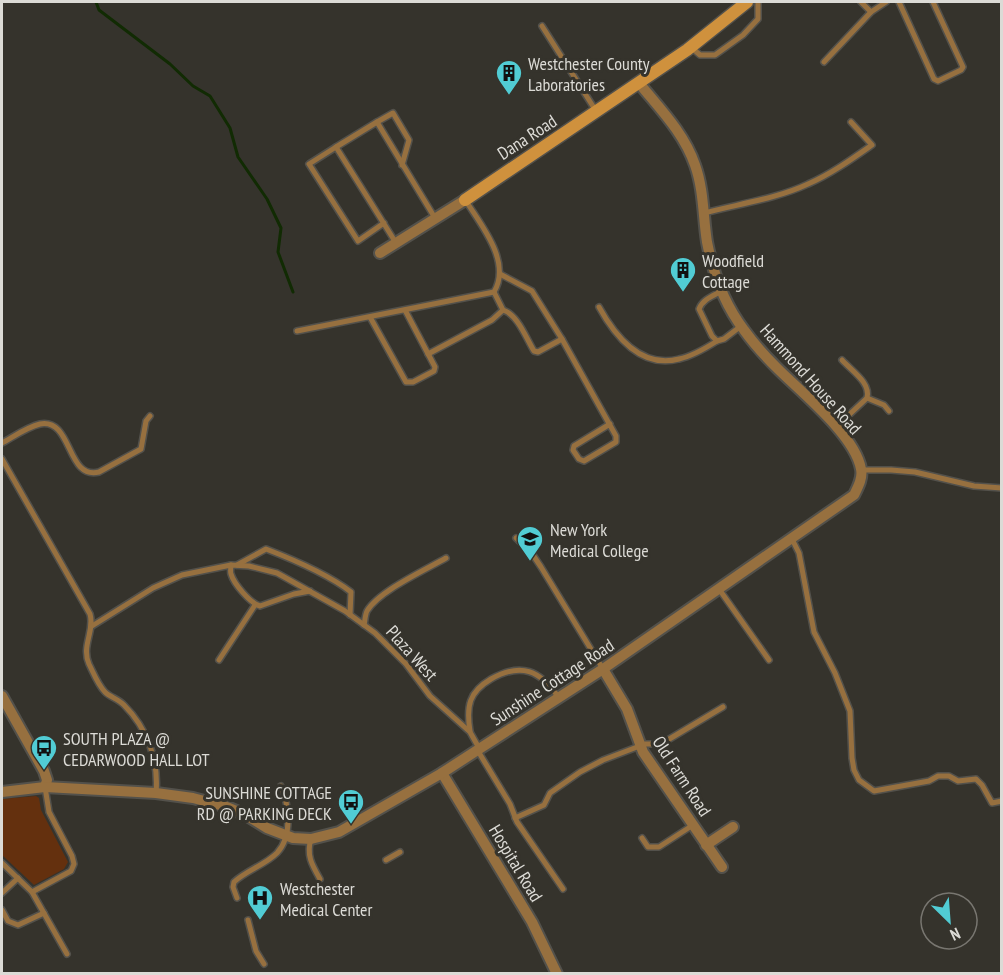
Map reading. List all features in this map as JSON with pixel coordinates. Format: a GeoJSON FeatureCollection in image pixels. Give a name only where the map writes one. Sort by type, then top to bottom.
{"type":"FeatureCollection","features":[{"type":"Feature","properties":{"kind":"street","name":"Dana Road"},"geometry":{"type":"LineString","coordinates":[[380,253],[465,200],[597,112],[690,47],[747,2]]}},
{"type":"Feature","properties":{"kind":"street","name":"Hammond House Road"},"geometry":{"type":"LineString","coordinates":[[639,83],[670,119],[689,148],[696,167],[707,243],[722,291],[741,326],[757,347],[836,427],[851,447],[862,470]]}},
{"type":"Feature","properties":{"kind":"street","name":"Sunshine Cottage Road"},"geometry":{"type":"LineString","coordinates":[[2,792],[45,788],[156,793],[193,798],[227,807],[285,835],[311,839],[339,832],[442,773],[559,698],[792,539],[854,495],[860,483],[862,470]]}},
{"type":"Feature","properties":{"kind":"street","name":"Old Farm Road"},"geometry":{"type":"LineString","coordinates":[[603,669],[627,709],[640,746],[722,867]]}},
{"type":"Feature","properties":{"kind":"street"},"geometry":{"type":"LineString","coordinates":[[2,696],[44,771],[47,780],[45,788]]}},
{"type":"Feature","properties":{"kind":"street","name":"Hospital Road"},"geometry":{"type":"LineString","coordinates":[[442,773],[532,922],[557,974]]}},
{"type":"Feature","properties":{"kind":"street"},"geometry":{"type":"LineString","coordinates":[[706,845],[733,827]]}},
{"type":"Feature","properties":{"kind":"lane"},"geometry":{"type":"LineString","coordinates":[[690,47],[700,55],[715,55],[743,35],[758,19],[758,2]]}},
{"type":"Feature","properties":{"kind":"lane"},"geometry":{"type":"LineString","coordinates":[[861,2],[871,12]]}},
{"type":"Feature","properties":{"kind":"lane"},"geometry":{"type":"LineString","coordinates":[[824,62],[871,12],[886,2]]}},
{"type":"Feature","properties":{"kind":"lane"},"geometry":{"type":"LineString","coordinates":[[899,2],[934,79],[938,81],[963,67],[933,2]]}},
{"type":"Feature","properties":{"kind":"lane"},"geometry":{"type":"LineString","coordinates":[[542,26],[597,112]]}},
{"type":"Feature","properties":{"kind":"lane"},"geometry":{"type":"LineString","coordinates":[[384,223],[358,241],[309,164],[393,113],[408,140],[402,165]]}},
{"type":"Feature","properties":{"kind":"lane"},"geometry":{"type":"LineString","coordinates":[[377,122],[435,218]]}},
{"type":"Feature","properties":{"kind":"lane"},"geometry":{"type":"LineString","coordinates":[[704,213],[779,195],[808,184],[848,162],[872,145],[851,122]]}},
{"type":"Feature","properties":{"kind":"lane"},"geometry":{"type":"LineString","coordinates":[[336,147],[396,243]]}},
{"type":"Feature","properties":{"kind":"lane"},"geometry":{"type":"LineString","coordinates":[[297,331],[494,292],[500,274],[491,242],[465,200]]}},
{"type":"Feature","properties":{"kind":"lane"},"geometry":{"type":"LineString","coordinates":[[500,274],[532,291],[562,339],[610,424],[616,436],[616,442],[584,461],[579,459],[573,450],[574,446],[610,424]]}},
{"type":"Feature","properties":{"kind":"lane"},"geometry":{"type":"LineString","coordinates":[[717,341],[712,336],[699,309],[707,298],[722,291]]}},
{"type":"Feature","properties":{"kind":"lane"},"geometry":{"type":"LineString","coordinates":[[494,292],[503,310],[509,312],[516,320],[534,351],[538,352],[562,339]]}},
{"type":"Feature","properties":{"kind":"lane"},"geometry":{"type":"LineString","coordinates":[[600,307],[621,340],[638,353],[670,361],[681,359],[724,339],[741,326]]}},
{"type":"Feature","properties":{"kind":"lane"},"geometry":{"type":"LineString","coordinates":[[370,316],[406,382],[413,382],[434,371],[435,367],[405,310]]}},
{"type":"Feature","properties":{"kind":"lane"},"geometry":{"type":"LineString","coordinates":[[428,354],[492,320],[503,310]]}},
{"type":"Feature","properties":{"kind":"lane"},"geometry":{"type":"LineString","coordinates":[[836,427],[867,398],[869,391],[866,384],[842,360]]}},
{"type":"Feature","properties":{"kind":"lane"},"geometry":{"type":"LineString","coordinates":[[867,398],[884,405],[889,411]]}},
{"type":"Feature","properties":{"kind":"lane"},"geometry":{"type":"LineString","coordinates":[[2,443],[37,425],[50,425],[60,433],[81,469],[92,474],[141,449],[146,421],[150,416]]}},
{"type":"Feature","properties":{"kind":"lane"},"geometry":{"type":"LineString","coordinates":[[2,459],[90,614],[92,626],[86,650],[88,662],[102,689],[123,704],[144,733],[154,762],[156,793]]}},
{"type":"Feature","properties":{"kind":"lane"},"geometry":{"type":"LineString","coordinates":[[862,470],[915,472],[974,486],[1002,488]]}},
{"type":"Feature","properties":{"kind":"lane"},"geometry":{"type":"LineString","coordinates":[[516,538],[531,552],[541,567],[603,669]]}},
{"type":"Feature","properties":{"kind":"lane"},"geometry":{"type":"LineString","coordinates":[[792,539],[799,553],[814,632],[835,673],[850,711],[852,758],[858,780],[874,791],[929,782],[938,776],[949,776],[958,781],[976,779],[982,784],[992,803],[1002,801]]}},
{"type":"Feature","properties":{"kind":"lane"},"geometry":{"type":"LineString","coordinates":[[310,591],[260,606],[255,605],[250,602],[231,574],[234,565],[266,549],[290,558],[351,592],[350,615]]}},
{"type":"Feature","properties":{"kind":"lane"},"geometry":{"type":"LineString","coordinates":[[364,625],[366,612],[375,602],[393,588],[446,558]]}},
{"type":"Feature","properties":{"kind":"lane","name":"Plaza West"},"geometry":{"type":"LineString","coordinates":[[92,626],[168,580],[197,571],[234,565],[277,573],[310,591],[350,615],[387,643],[430,696],[470,732],[510,804],[515,818],[563,889]]}},
{"type":"Feature","properties":{"kind":"lane"},"geometry":{"type":"LineString","coordinates":[[719,589],[769,660]]}},
{"type":"Feature","properties":{"kind":"lane"},"geometry":{"type":"LineString","coordinates":[[219,660],[255,605]]}},
{"type":"Feature","properties":{"kind":"lane"},"geometry":{"type":"LineString","coordinates":[[470,732],[469,711],[474,692],[481,685],[504,672],[521,669],[530,672],[545,680],[559,698]]}},
{"type":"Feature","properties":{"kind":"lane"},"geometry":{"type":"LineString","coordinates":[[515,818],[543,805],[550,792],[580,772],[603,760],[648,743],[661,744],[723,707]]}},
{"type":"Feature","properties":{"kind":"lane"},"geometry":{"type":"LineString","coordinates":[[237,898],[233,887],[234,882],[276,854],[282,846],[288,812],[281,786]]}},
{"type":"Feature","properties":{"kind":"lane"},"geometry":{"type":"LineString","coordinates":[[32,892],[71,871],[74,864],[49,812],[45,788]]}},
{"type":"Feature","properties":{"kind":"lane"},"geometry":{"type":"LineString","coordinates":[[642,838],[648,847],[659,847],[693,825]]}},
{"type":"Feature","properties":{"kind":"lane"},"geometry":{"type":"LineString","coordinates":[[311,839],[310,861],[320,879]]}},
{"type":"Feature","properties":{"kind":"lane"},"geometry":{"type":"LineString","coordinates":[[386,860],[400,852]]}},
{"type":"Feature","properties":{"kind":"lane"},"geometry":{"type":"LineString","coordinates":[[2,863],[32,892],[66,954]]}},
{"type":"Feature","properties":{"kind":"lane"},"geometry":{"type":"LineString","coordinates":[[2,893],[18,878]]}},
{"type":"Feature","properties":{"kind":"lane"},"geometry":{"type":"LineString","coordinates":[[2,910],[8,921],[18,925],[44,913]]}},
{"type":"Feature","properties":{"kind":"lane"},"geometry":{"type":"LineString","coordinates":[[248,920],[256,951],[264,964]]}},
{"type":"Feature","properties":{"kind":"shaded area"},"geometry":{"type":"Polygon","coordinates":[[[36,796],[39,798],[41,810],[68,862],[64,869],[34,885],[2,855],[2,799],[36,796]]]}},
{"type":"Feature","properties":{"kind":"waterway"},"geometry":{"type":"LineString","coordinates":[[96,2],[99,10],[170,64],[193,86],[210,96],[230,128],[238,157],[267,199],[281,228],[278,252],[293,292]]}},
{"type":"Feature","properties":{"kind":"place","name":"Westchester County Laboratories"},"geometry":{"type":"Point","coordinates":[509,96]}},
{"type":"Feature","properties":{"kind":"place","name":"Woodfield Cottage"},"geometry":{"type":"Point","coordinates":[683,293]}},
{"type":"Feature","properties":{"kind":"place","name":"New York Medical College"},"geometry":{"type":"Point","coordinates":[530,562]}},
{"type":"Feature","properties":{"kind":"place","name":"SOUTH PLAZA @ CEDARWOOD HALL LOT"},"geometry":{"type":"Point","coordinates":[44,771]}},
{"type":"Feature","properties":{"kind":"place","name":"SUNSHINE COTTAGE RD @ PARKING DECK"},"geometry":{"type":"Point","coordinates":[351,825]}},
{"type":"Feature","properties":{"kind":"place","name":"Westchester Medical Center"},"geometry":{"type":"Point","coordinates":[260,921]}}]}
